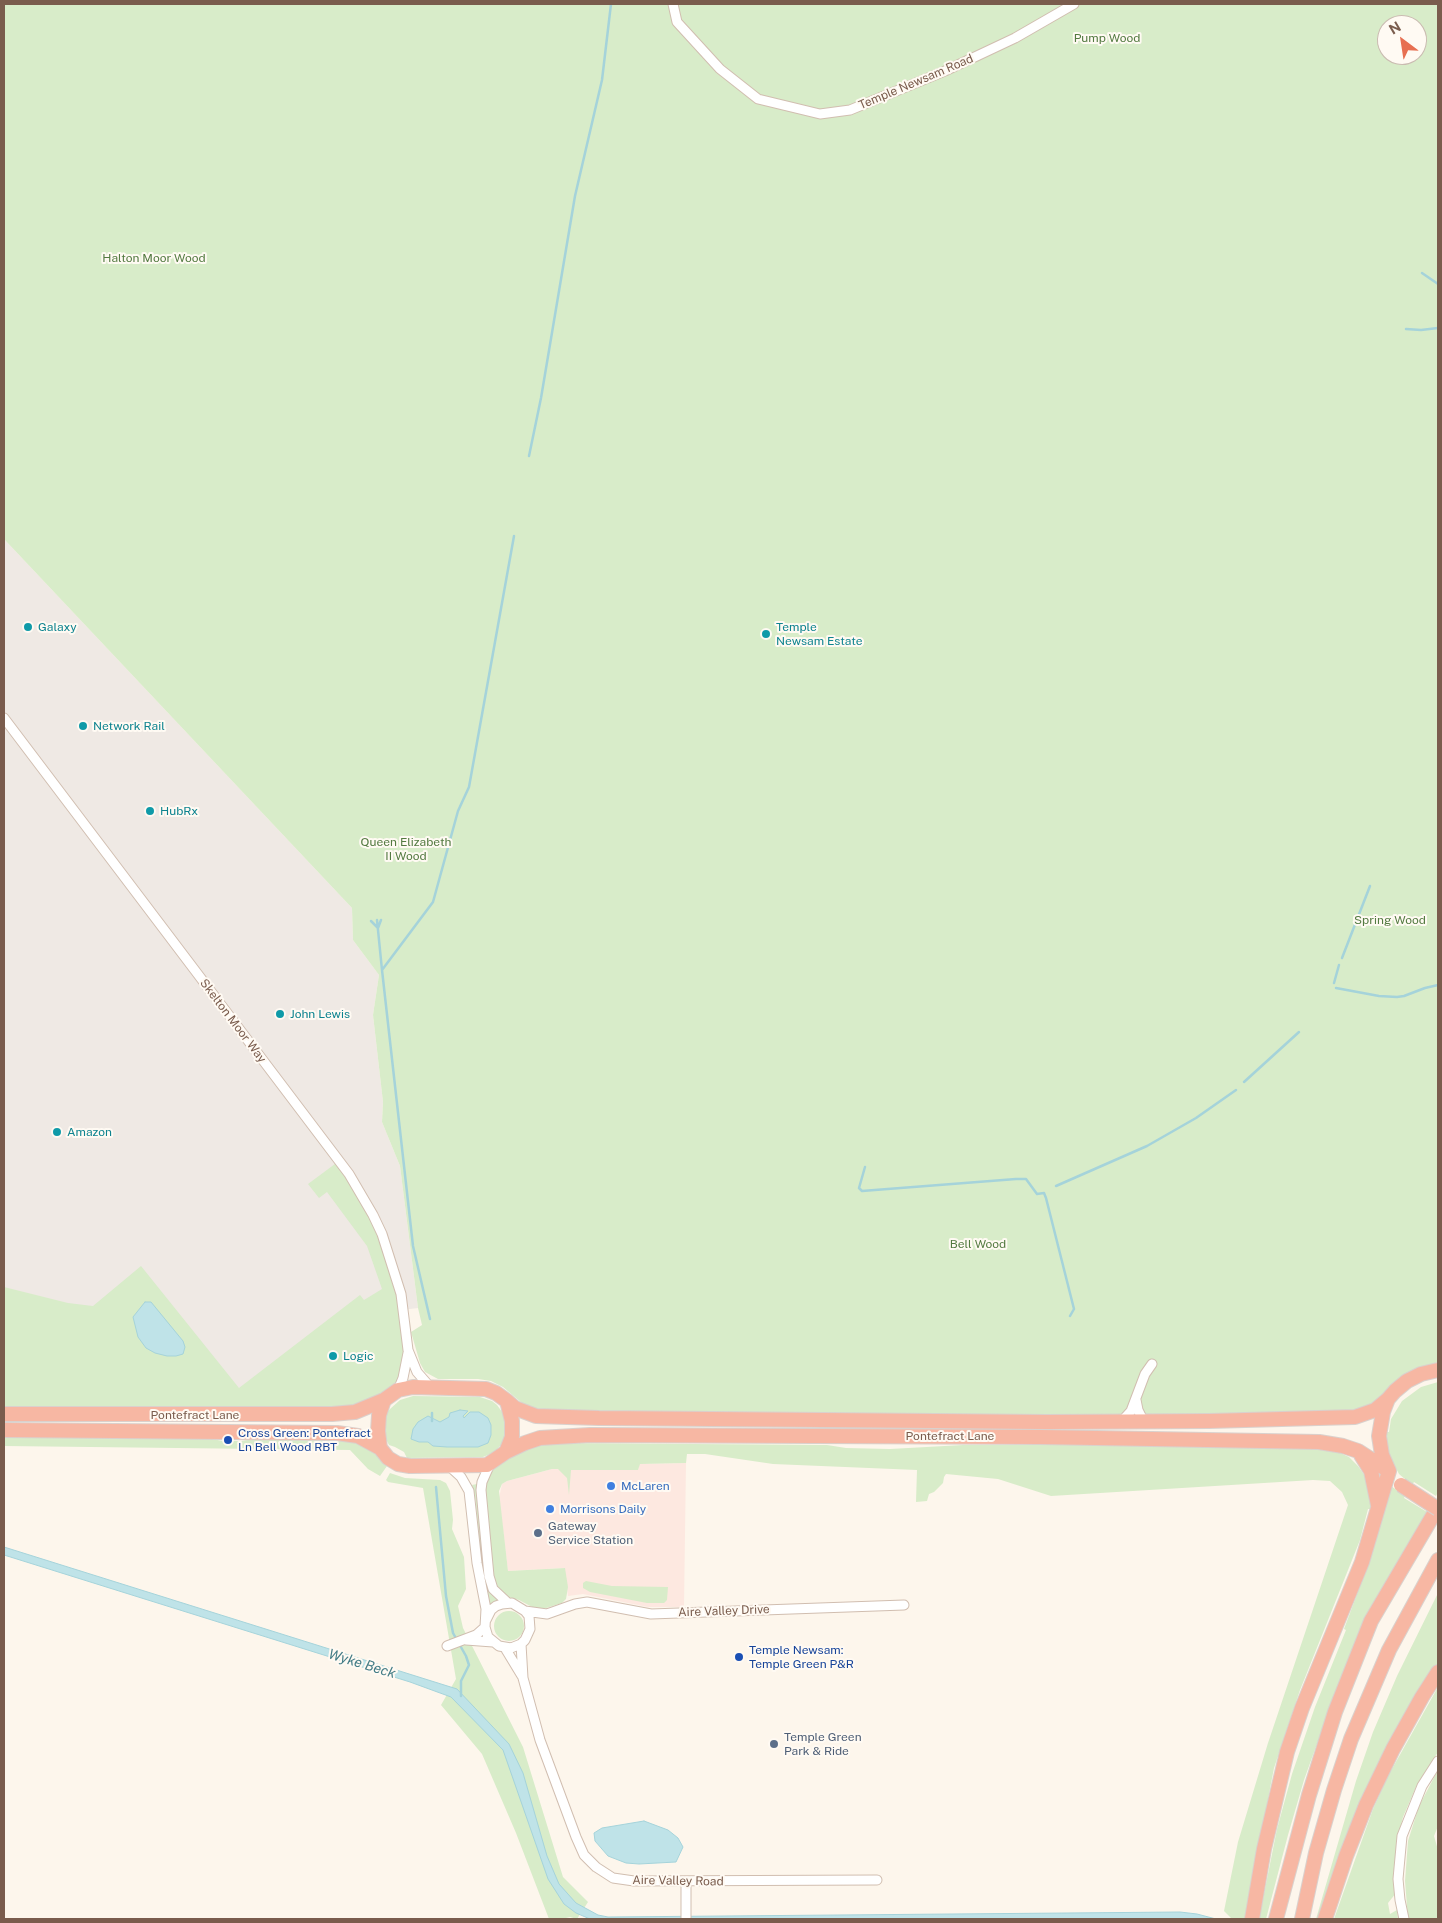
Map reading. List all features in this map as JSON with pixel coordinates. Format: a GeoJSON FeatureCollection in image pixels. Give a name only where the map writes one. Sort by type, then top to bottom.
{"type":"FeatureCollection","features":[{"type":"Feature","properties":{"kind":"highway"},"geometry":{"type":"LineString","coordinates":[[1276,1919],[1309,1795],[1334,1712],[1372,1621],[1438,1508],[1401,1485],[1389,1471],[1382,1455],[1379,1436],[1382,1412],[1395,1391],[1407,1381],[1421,1374],[1438,1370]]}},
{"type":"Feature","properties":{"kind":"highway"},"geometry":{"type":"LineString","coordinates":[[413,1388],[486,1388],[506,1401],[512,1421],[512,1437],[506,1452],[490,1464],[478,1467],[410,1466],[398,1464],[388,1458],[380,1448],[378,1431],[379,1415],[384,1400],[398,1390],[413,1388]]}},
{"type":"Feature","properties":{"kind":"highway","name":"Pontefract Lane"},"geometry":{"type":"LineString","coordinates":[[4,1414],[332,1414],[355,1412],[384,1400]]}},
{"type":"Feature","properties":{"kind":"highway","name":"Pontefract Lane"},"geometry":{"type":"LineString","coordinates":[[506,1401],[515,1408],[536,1416],[1144,1422],[1355,1417],[1375,1410],[1388,1400]]}},
{"type":"Feature","properties":{"kind":"highway","name":"Pontefract Lane"},"geometry":{"type":"LineString","coordinates":[[4,1430],[337,1433],[358,1436],[380,1448]]}},
{"type":"Feature","properties":{"kind":"highway","name":"Pontefract Lane"},"geometry":{"type":"LineString","coordinates":[[506,1452],[525,1442],[540,1438],[590,1435],[1030,1437],[1310,1442],[1343,1446],[1358,1452],[1389,1471]]}},
{"type":"Feature","properties":{"kind":"highway"},"geometry":{"type":"LineString","coordinates":[[1358,1452],[1371,1471],[1378,1511]]}},
{"type":"Feature","properties":{"kind":"highway"},"geometry":{"type":"LineString","coordinates":[[1252,1919],[1264,1849],[1288,1752],[1302,1708],[1362,1562],[1389,1471]]}},
{"type":"Feature","properties":{"kind":"highway"},"geometry":{"type":"LineString","coordinates":[[1302,1919],[1316,1852],[1351,1739],[1388,1650],[1438,1560]]}},
{"type":"Feature","properties":{"kind":"highway"},"geometry":{"type":"LineString","coordinates":[[1325,1919],[1346,1856],[1366,1805],[1393,1749],[1438,1672]]}},
{"type":"Feature","properties":{"kind":"street","name":"Temple Newsam Road"},"geometry":{"type":"LineString","coordinates":[[673,4],[677,22],[720,69],[758,99],[820,114],[850,110],[945,72],[1015,38],[1074,4]]}},
{"type":"Feature","properties":{"kind":"street","name":"Skelton Moor Way"},"geometry":{"type":"LineString","coordinates":[[4,718],[349,1174],[373,1215],[391,1261],[401,1294],[408,1350],[417,1372],[431,1388]]}},
{"type":"Feature","properties":{"kind":"street","name":"Skelton Moor Way"},"geometry":{"type":"LineString","coordinates":[[398,1390],[403,1378],[408,1350]]}},
{"type":"Feature","properties":{"kind":"street"},"geometry":{"type":"LineString","coordinates":[[1121,1422],[1136,1400],[1145,1374],[1152,1364]]}},
{"type":"Feature","properties":{"kind":"street"},"geometry":{"type":"LineString","coordinates":[[1136,1400],[1138,1410],[1144,1422]]}},
{"type":"Feature","properties":{"kind":"street"},"geometry":{"type":"LineString","coordinates":[[490,1464],[482,1482],[481,1490],[489,1576],[493,1589],[508,1603]]}},
{"type":"Feature","properties":{"kind":"street"},"geometry":{"type":"LineString","coordinates":[[447,1646],[476,1635],[486,1624],[492,1610],[502,1604],[517,1605],[525,1610],[529,1616],[530,1629],[521,1644],[505,1648],[488,1637],[486,1624],[486,1609],[477,1563],[469,1491],[461,1477],[449,1466]]}},
{"type":"Feature","properties":{"kind":"street","name":"Aire Valley Drive"},"geometry":{"type":"LineString","coordinates":[[530,1629],[547,1614],[575,1604],[587,1602],[650,1614],[904,1606]]}},
{"type":"Feature","properties":{"kind":"street","name":"Aire Valley Drive"},"geometry":{"type":"LineString","coordinates":[[525,1610],[547,1614]]}},
{"type":"Feature","properties":{"kind":"street"},"geometry":{"type":"LineString","coordinates":[[464,1640],[493,1642]]}},
{"type":"Feature","properties":{"kind":"street","name":"Aire Valley Road"},"geometry":{"type":"LineString","coordinates":[[521,1644],[523,1678],[540,1740],[569,1820],[584,1855],[596,1867],[613,1878],[634,1881],[877,1880]]}},
{"type":"Feature","properties":{"kind":"street","name":"Aire Valley Road"},"geometry":{"type":"LineString","coordinates":[[505,1648],[523,1678]]}},
{"type":"Feature","properties":{"kind":"street"},"geometry":{"type":"LineString","coordinates":[[1404,1919],[1398,1878],[1398,1862],[1402,1836],[1422,1786],[1438,1762]]}},
{"type":"Feature","properties":{"kind":"street"},"geometry":{"type":"LineString","coordinates":[[686,1881],[686,1919]]}},
{"type":"Feature","properties":{"kind":"shaded area"},"geometry":{"type":"Polygon","coordinates":[[[4,539],[352,908],[353,940],[379,975],[373,1015],[383,1102],[382,1122],[400,1166],[418,1308],[377,1313],[347,1389],[4,1392],[4,539]]]}},
{"type":"Feature","properties":{"kind":"shaded area"},"geometry":{"type":"Polygon","coordinates":[[[686,1463],[684,1607],[648,1607],[583,1594],[568,1596],[564,1568],[508,1571],[499,1498],[502,1484],[552,1469],[638,1470],[639,1464],[686,1463]]]}},
{"type":"Feature","properties":{"kind":"green space","name":"Temple Newsam Estate"},"geometry":{"type":"Polygon","coordinates":[[[4,4],[1438,4],[1438,1362],[1410,1372],[1371,1406],[1344,1415],[1151,1414],[1117,1417],[548,1411],[532,1408],[522,1403],[503,1387],[491,1381],[478,1379],[438,1379],[425,1372],[420,1363],[411,1332],[422,1325],[418,1308],[400,1166],[382,1122],[383,1102],[373,1015],[379,975],[353,940],[352,908],[4,539],[4,4]]]}},
{"type":"Feature","properties":{"kind":"green space"},"geometry":{"type":"Polygon","coordinates":[[[339,1161],[382,1234],[405,1328],[403,1378],[371,1407],[4,1414],[4,1287],[68,1303],[93,1306],[141,1266],[239,1388],[360,1295],[364,1300],[382,1289],[367,1246],[327,1192],[319,1198],[308,1184],[339,1161]]]}},
{"type":"Feature","properties":{"kind":"green space"},"geometry":{"type":"Polygon","coordinates":[[[1438,1382],[1438,1492],[1436,1496],[1414,1482],[1412,1485],[1399,1474],[1389,1455],[1386,1432],[1389,1432],[1391,1419],[1402,1401],[1421,1387],[1438,1382]]]}},
{"type":"Feature","properties":{"kind":"green space"},"geometry":{"type":"Polygon","coordinates":[[[413,1396],[480,1397],[492,1401],[505,1416],[506,1436],[495,1452],[483,1457],[407,1458],[404,1452],[389,1445],[383,1433],[386,1414],[390,1409],[400,1400],[413,1396]]]}},
{"type":"Feature","properties":{"kind":"green space"},"geometry":{"type":"Polygon","coordinates":[[[4,1435],[200,1437],[223,1441],[261,1438],[343,1439],[355,1441],[372,1451],[387,1466],[380,1476],[368,1469],[350,1450],[4,1446],[4,1435]]]}},
{"type":"Feature","properties":{"kind":"green space"},"geometry":{"type":"Polygon","coordinates":[[[560,1443],[827,1445],[846,1448],[890,1449],[963,1445],[1139,1445],[1325,1449],[1349,1457],[1365,1476],[1372,1509],[1368,1509],[1360,1540],[1300,1690],[1274,1768],[1245,1919],[1232,1919],[1224,1911],[1238,1842],[1268,1743],[1348,1505],[1342,1492],[1330,1481],[1313,1480],[1051,1496],[998,1479],[946,1474],[943,1483],[934,1492],[929,1494],[927,1501],[916,1502],[917,1470],[773,1464],[705,1454],[687,1454],[686,1463],[640,1464],[638,1470],[571,1470],[569,1495],[567,1478],[558,1469],[552,1469],[507,1481],[502,1484],[499,1491],[508,1571],[565,1568],[568,1587],[566,1599],[562,1603],[543,1609],[534,1608],[519,1600],[508,1597],[498,1590],[494,1580],[485,1491],[488,1479],[485,1478],[492,1469],[532,1445],[560,1443]]]}},
{"type":"Feature","properties":{"kind":"green space"},"geometry":{"type":"Polygon","coordinates":[[[390,1473],[405,1478],[440,1480],[446,1483],[450,1491],[452,1529],[464,1557],[466,1589],[458,1606],[463,1628],[523,1747],[563,1877],[588,1902],[577,1919],[570,1917],[549,1919],[516,1833],[482,1754],[441,1705],[456,1679],[423,1488],[388,1482],[386,1480],[390,1473]]]}},
{"type":"Feature","properties":{"kind":"green space"},"geometry":{"type":"Polygon","coordinates":[[[477,1484],[491,1592],[498,1600],[490,1605],[483,1576],[475,1496],[472,1485],[477,1484]]]}},
{"type":"Feature","properties":{"kind":"green space"},"geometry":{"type":"Polygon","coordinates":[[[1391,1486],[1405,1496],[1404,1498],[1427,1512],[1391,1576],[1328,1713],[1304,1780],[1266,1919],[1259,1919],[1277,1829],[1292,1774],[1315,1707],[1346,1630],[1344,1629],[1369,1562],[1391,1486]]]}},
{"type":"Feature","properties":{"kind":"green space"},"geometry":{"type":"Polygon","coordinates":[[[586,1581],[612,1586],[668,1587],[667,1600],[664,1603],[647,1603],[590,1592],[583,1588],[583,1583],[586,1581]]]}},
{"type":"Feature","properties":{"kind":"green space"},"geometry":{"type":"Polygon","coordinates":[[[1438,1593],[1438,1664],[1422,1690],[1321,1919],[1316,1919],[1356,1781],[1373,1732],[1397,1676],[1438,1593]]]}},
{"type":"Feature","properties":{"kind":"green space"},"geometry":{"type":"Polygon","coordinates":[[[509,1611],[520,1615],[524,1626],[520,1637],[509,1641],[498,1637],[494,1626],[498,1615],[509,1611]]]}},
{"type":"Feature","properties":{"kind":"green space"},"geometry":{"type":"Polygon","coordinates":[[[1438,1687],[1438,1752],[1416,1787],[1403,1817],[1397,1842],[1396,1893],[1388,1903],[1390,1914],[1397,1910],[1398,1919],[1334,1919],[1373,1809],[1388,1776],[1438,1687]]]}},
{"type":"Feature","properties":{"kind":"green space"},"geometry":{"type":"Polygon","coordinates":[[[1438,1770],[1438,1826],[1434,1836],[1438,1850],[1438,1919],[1408,1919],[1405,1881],[1408,1841],[1419,1806],[1438,1770]]]}},
{"type":"Feature","properties":{"kind":"water"},"geometry":{"type":"Polygon","coordinates":[[[145,1302],[151,1302],[183,1341],[185,1347],[183,1354],[167,1356],[146,1348],[138,1337],[133,1317],[145,1302]]]}},
{"type":"Feature","properties":{"kind":"water"},"geometry":{"type":"Polygon","coordinates":[[[460,1410],[468,1411],[463,1416],[464,1418],[470,1412],[479,1412],[488,1418],[491,1425],[491,1435],[488,1443],[478,1447],[447,1447],[433,1446],[428,1442],[419,1442],[411,1439],[413,1429],[418,1422],[428,1416],[440,1422],[449,1417],[450,1413],[460,1410]]]}},
{"type":"Feature","properties":{"kind":"water","name":"Wyke Beck"},"geometry":{"type":"Polygon","coordinates":[[[4,1547],[457,1689],[509,1744],[523,1773],[547,1856],[559,1884],[576,1903],[598,1915],[608,1917],[1180,1912],[1216,1919],[590,1919],[576,1913],[564,1904],[548,1879],[503,1750],[451,1697],[410,1682],[4,1555],[4,1547]]]}},
{"type":"Feature","properties":{"kind":"water"},"geometry":{"type":"Polygon","coordinates":[[[644,1821],[668,1830],[678,1838],[683,1847],[676,1862],[626,1863],[608,1856],[595,1841],[594,1833],[602,1828],[644,1821]]]}},
{"type":"Feature","properties":{"kind":"waterway"},"geometry":{"type":"LineString","coordinates":[[529,456],[541,398],[575,196],[602,80],[611,4]]}},
{"type":"Feature","properties":{"kind":"waterway"},"geometry":{"type":"LineString","coordinates":[[1422,273],[1438,284]]}},
{"type":"Feature","properties":{"kind":"waterway"},"geometry":{"type":"LineString","coordinates":[[1406,329],[1438,328]]}},
{"type":"Feature","properties":{"kind":"waterway"},"geometry":{"type":"LineString","coordinates":[[430,1319],[413,1246],[382,970],[433,902],[458,811],[469,787],[514,536]]}},
{"type":"Feature","properties":{"kind":"waterway"},"geometry":{"type":"LineString","coordinates":[[1342,958],[1370,886]]}},
{"type":"Feature","properties":{"kind":"waterway"},"geometry":{"type":"LineString","coordinates":[[377,920],[382,970]]}},
{"type":"Feature","properties":{"kind":"waterway"},"geometry":{"type":"LineString","coordinates":[[371,921],[378,928],[381,920]]}},
{"type":"Feature","properties":{"kind":"waterway"},"geometry":{"type":"LineString","coordinates":[[1334,983],[1339,965]]}},
{"type":"Feature","properties":{"kind":"waterway"},"geometry":{"type":"LineString","coordinates":[[1336,988],[1379,996],[1397,997],[1438,985]]}},
{"type":"Feature","properties":{"kind":"waterway"},"geometry":{"type":"LineString","coordinates":[[1244,1082],[1299,1032]]}},
{"type":"Feature","properties":{"kind":"waterway"},"geometry":{"type":"LineString","coordinates":[[1056,1186],[1147,1146],[1196,1118],[1236,1090]]}},
{"type":"Feature","properties":{"kind":"waterway"},"geometry":{"type":"LineString","coordinates":[[865,1167],[859,1188],[862,1191],[1026,1179],[1037,1194],[1044,1193],[1046,1198],[1074,1309],[1070,1316]]}},
{"type":"Feature","properties":{"kind":"waterway"},"geometry":{"type":"LineString","coordinates":[[432,1413],[432,1421]]}},
{"type":"Feature","properties":{"kind":"waterway"},"geometry":{"type":"LineString","coordinates":[[436,1487],[446,1596],[453,1633],[469,1665],[461,1681],[461,1696]]}},
{"type":"Feature","properties":{"kind":"place","name":"Galaxy"},"geometry":{"type":"Point","coordinates":[28,627]}},
{"type":"Feature","properties":{"kind":"place","name":"Temple Newsam Estate"},"geometry":{"type":"Point","coordinates":[766,634]}},
{"type":"Feature","properties":{"kind":"place","name":"Network Rail"},"geometry":{"type":"Point","coordinates":[83,726]}},
{"type":"Feature","properties":{"kind":"place","name":"HubRx"},"geometry":{"type":"Point","coordinates":[150,811]}},
{"type":"Feature","properties":{"kind":"place","name":"John Lewis"},"geometry":{"type":"Point","coordinates":[280,1014]}},
{"type":"Feature","properties":{"kind":"place","name":"Amazon"},"geometry":{"type":"Point","coordinates":[57,1132]}},
{"type":"Feature","properties":{"kind":"place","name":"Logic"},"geometry":{"type":"Point","coordinates":[333,1356]}},
{"type":"Feature","properties":{"kind":"place","name":"Cross Green: Pontefract Ln Bell Wood RBT"},"geometry":{"type":"Point","coordinates":[228,1440]}},
{"type":"Feature","properties":{"kind":"place","name":"McLaren"},"geometry":{"type":"Point","coordinates":[611,1486]}},
{"type":"Feature","properties":{"kind":"place","name":"Morrisons Daily"},"geometry":{"type":"Point","coordinates":[550,1509]}},
{"type":"Feature","properties":{"kind":"place","name":"Gateway Service Station"},"geometry":{"type":"Point","coordinates":[538,1533]}},
{"type":"Feature","properties":{"kind":"place","name":"Temple Newsam: Temple Green P&R"},"geometry":{"type":"Point","coordinates":[739,1657]}},
{"type":"Feature","properties":{"kind":"place","name":"Temple Green Park & Ride"},"geometry":{"type":"Point","coordinates":[774,1744]}},
{"type":"Feature","properties":{"kind":"park label","name":"Pump Wood"},"geometry":{"type":"Point","coordinates":[1107,38]}},
{"type":"Feature","properties":{"kind":"park label","name":"Halton Moor Wood"},"geometry":{"type":"Point","coordinates":[154,258]}},
{"type":"Feature","properties":{"kind":"park label","name":"Queen Elizabeth II Wood"},"geometry":{"type":"Point","coordinates":[406,849]}},
{"type":"Feature","properties":{"kind":"park label","name":"Spring Wood"},"geometry":{"type":"Point","coordinates":[1390,920]}},
{"type":"Feature","properties":{"kind":"park label","name":"Bell Wood"},"geometry":{"type":"Point","coordinates":[978,1244]}}]}
